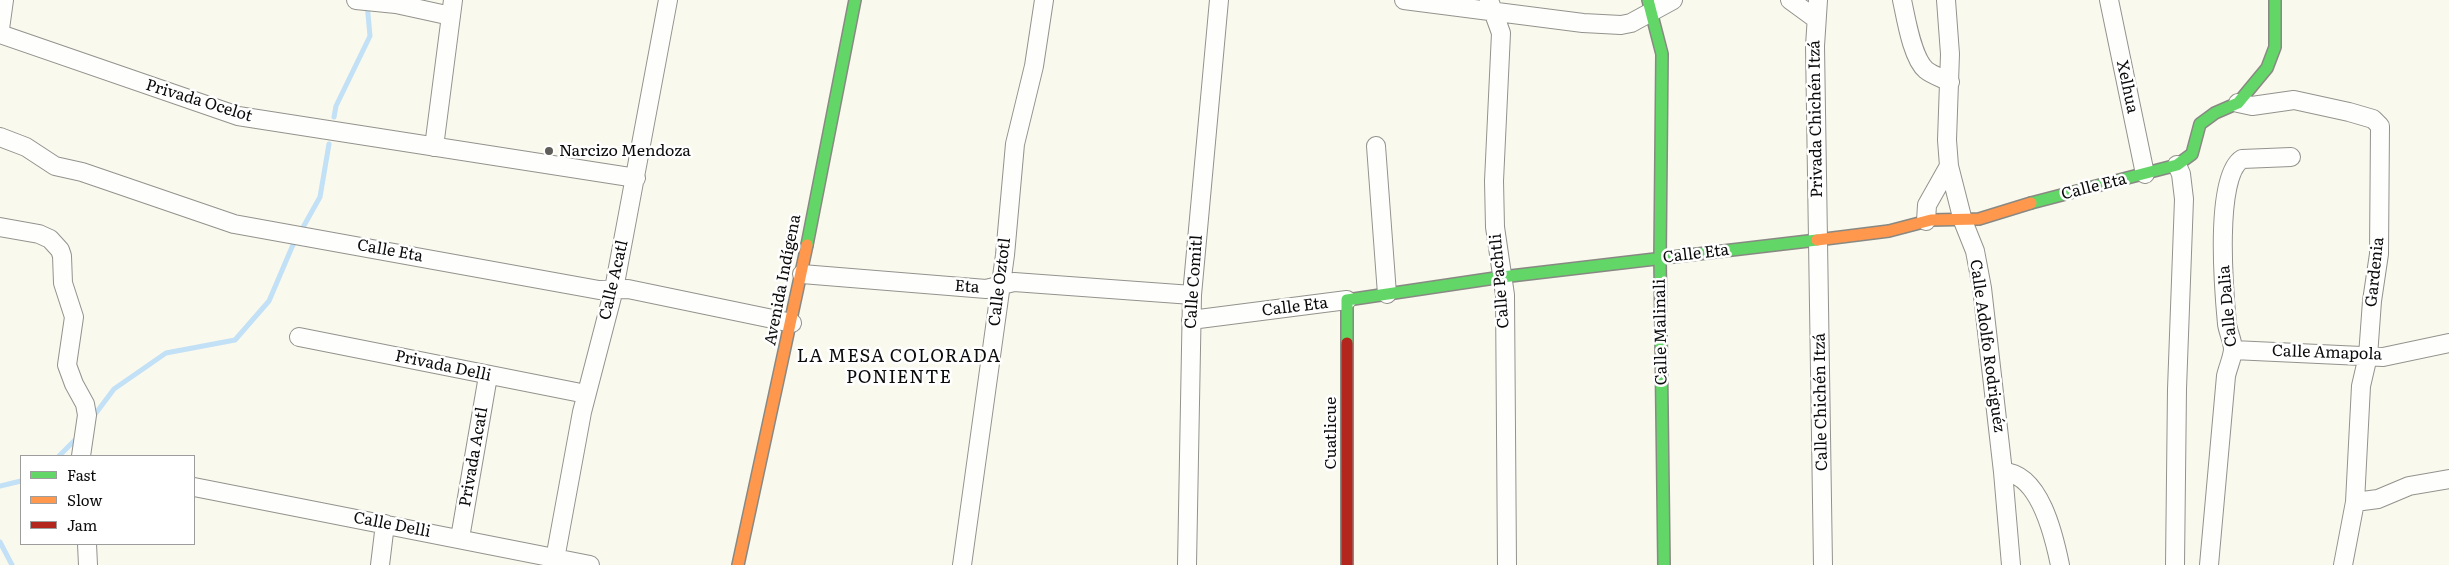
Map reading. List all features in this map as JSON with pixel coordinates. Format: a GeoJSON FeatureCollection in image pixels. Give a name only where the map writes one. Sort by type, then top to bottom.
{"type":"FeatureCollection","features":[{"type":"Feature","properties":{"kind":"street"},"geometry":{"type":"LineString","coordinates":[[0,29],[4,0]]}},
{"type":"Feature","properties":{"kind":"street"},"geometry":{"type":"LineString","coordinates":[[356,0],[452,8],[434,147]]}},
{"type":"Feature","properties":{"kind":"street","name":"Calle Acatl"},"geometry":{"type":"LineString","coordinates":[[555,558],[586,394],[614,289],[668,0]]}},
{"type":"Feature","properties":{"kind":"street","name":"Avenida Indígena"},"geometry":{"type":"LineString","coordinates":[[738,565],[792,323],[855,0]]}},
{"type":"Feature","properties":{"kind":"street","name":"Calle Oztotl"},"geometry":{"type":"LineString","coordinates":[[962,565],[1005,256],[1015,144],[1034,66],[1044,0]]}},
{"type":"Feature","properties":{"kind":"street","name":"Calle Comitl"},"geometry":{"type":"LineString","coordinates":[[1188,565],[1192,295],[1219,0]]}},
{"type":"Feature","properties":{"kind":"street"},"geometry":{"type":"LineString","coordinates":[[1404,0],[1492,6],[1583,23],[1621,25],[1631,23],[1650,5],[1674,0]]}},
{"type":"Feature","properties":{"kind":"street"},"geometry":{"type":"LineString","coordinates":[[1790,0],[1816,20]]}},
{"type":"Feature","properties":{"kind":"street","name":"Privada Chichén Itzá"},"geometry":{"type":"LineString","coordinates":[[1818,0],[1815,46],[1818,239]]}},
{"type":"Feature","properties":{"kind":"street"},"geometry":{"type":"LineString","coordinates":[[1902,0],[1908,26],[1922,65],[1929,72],[1950,82]]}},
{"type":"Feature","properties":{"kind":"street","name":"Calle Adolfo Rodriguéz"},"geometry":{"type":"LineString","coordinates":[[1946,0],[1950,82],[1947,140],[1949,166],[1963,221],[1975,251],[1982,288],[2003,472],[2011,565]]}},
{"type":"Feature","properties":{"kind":"street","name":"Xelhua"},"geometry":{"type":"LineString","coordinates":[[2109,0],[2145,174]]}},
{"type":"Feature","properties":{"kind":"street"},"geometry":{"type":"LineString","coordinates":[[2238,103],[2267,68],[2272,58],[2275,47],[2275,0]]}},
{"type":"Feature","properties":{"kind":"street","name":"Calle Malinali"},"geometry":{"type":"LineString","coordinates":[[1650,5],[1662,54],[1660,258],[1664,565]]}},
{"type":"Feature","properties":{"kind":"street","name":"Calle Pachtli"},"geometry":{"type":"LineString","coordinates":[[1492,6],[1501,33],[1494,181],[1495,227],[1505,296],[1508,565]]}},
{"type":"Feature","properties":{"kind":"street","name":"Privada Ocelot"},"geometry":{"type":"LineString","coordinates":[[0,34],[238,116],[636,178]]}},
{"type":"Feature","properties":{"kind":"street","name":"Gardenia"},"geometry":{"type":"LineString","coordinates":[[2238,103],[2252,106],[2294,100],[2373,119],[2380,126],[2379,254],[2372,302],[2368,356],[2360,386],[2355,502],[2343,565]]}},
{"type":"Feature","properties":{"kind":"street","name":"Calle Eta"},"geometry":{"type":"LineString","coordinates":[[1191,320],[1502,277],[1889,231],[1926,221],[1979,219],[2012,208],[2177,165],[2192,154],[2200,124],[2215,113],[2238,103]]}},
{"type":"Feature","properties":{"kind":"street","name":"Calle Eta"},"geometry":{"type":"LineString","coordinates":[[0,137],[26,147],[55,166],[82,172],[234,224],[599,290],[628,289],[792,323]]}},
{"type":"Feature","properties":{"kind":"street"},"geometry":{"type":"LineString","coordinates":[[1376,146],[1387,294]]}},
{"type":"Feature","properties":{"kind":"street","name":"Calle Dalia"},"geometry":{"type":"LineString","coordinates":[[2209,565],[2226,376],[2233,350],[2227,323],[2222,234],[2231,172],[2237,162],[2242,159],[2291,157]]}},
{"type":"Feature","properties":{"kind":"street"},"geometry":{"type":"LineString","coordinates":[[2175,565],[2177,389],[2184,199],[2183,182],[2177,165]]}},
{"type":"Feature","properties":{"kind":"street"},"geometry":{"type":"LineString","coordinates":[[1926,221],[1927,205],[1949,166]]}},
{"type":"Feature","properties":{"kind":"street"},"geometry":{"type":"LineString","coordinates":[[0,227],[39,234],[50,239],[60,250],[63,284],[74,317],[67,365],[85,404],[87,415],[81,455]]}},
{"type":"Feature","properties":{"kind":"street","name":"Calle Chichén Itzá"},"geometry":{"type":"LineString","coordinates":[[1818,239],[1823,565]]}},
{"type":"Feature","properties":{"kind":"street","name":"Eta"},"geometry":{"type":"LineString","coordinates":[[802,274],[986,289],[1014,282],[1192,295]]}},
{"type":"Feature","properties":{"kind":"street","name":"Cuatlicue"},"geometry":{"type":"LineString","coordinates":[[1346,300],[1347,565]]}},
{"type":"Feature","properties":{"kind":"street","name":"Privada Delli"},"geometry":{"type":"LineString","coordinates":[[299,337],[586,394]]}},
{"type":"Feature","properties":{"kind":"street","name":"Calle Amapola"},"geometry":{"type":"LineString","coordinates":[[2233,350],[2368,356],[2400,354],[2449,343]]}},
{"type":"Feature","properties":{"kind":"street","name":"Privada Acatl"},"geometry":{"type":"LineString","coordinates":[[460,538],[488,376]]}},
{"type":"Feature","properties":{"kind":"street"},"geometry":{"type":"LineString","coordinates":[[2003,472],[2012,472],[2022,477],[2031,487],[2044,511],[2060,565]]}},
{"type":"Feature","properties":{"kind":"street"},"geometry":{"type":"LineString","coordinates":[[2355,502],[2378,498],[2409,486],[2449,480]]}},
{"type":"Feature","properties":{"kind":"street","name":"Calle Delli"},"geometry":{"type":"LineString","coordinates":[[195,487],[590,565]]}},
{"type":"Feature","properties":{"kind":"street"},"geometry":{"type":"LineString","coordinates":[[380,565],[385,524]]}},
{"type":"Feature","properties":{"kind":"street"},"geometry":{"type":"LineString","coordinates":[[87,545],[88,565]]}},
{"type":"Feature","properties":{"kind":"waterway"},"geometry":{"type":"LineString","coordinates":[[334,117],[336,106],[370,36],[367,3]]}},
{"type":"Feature","properties":{"kind":"waterway"},"geometry":{"type":"LineString","coordinates":[[93,417],[114,389],[166,353],[235,340],[269,301],[292,247],[320,197],[329,144]]}},
{"type":"Feature","properties":{"kind":"waterway"},"geometry":{"type":"LineString","coordinates":[[60,455],[77,438]]}},
{"type":"Feature","properties":{"kind":"waterway"},"geometry":{"type":"LineString","coordinates":[[0,486],[20,481]]}},
{"type":"Feature","properties":{"kind":"waterway"},"geometry":{"type":"LineString","coordinates":[[0,542],[12,565]]}},
{"type":"Feature","properties":{"kind":"traffic: fast"},"geometry":{"type":"LineString","coordinates":[[807,245],[855,0]]}},
{"type":"Feature","properties":{"kind":"traffic: fast"},"geometry":{"type":"LineString","coordinates":[[1648,0],[1662,54],[1660,258],[1664,565]]}},
{"type":"Feature","properties":{"kind":"traffic: fast"},"geometry":{"type":"LineString","coordinates":[[2031,203],[2177,165],[2192,154],[2200,124],[2215,113],[2238,103],[2267,68],[2275,47],[2275,0]]}},
{"type":"Feature","properties":{"kind":"traffic: fast"},"geometry":{"type":"LineString","coordinates":[[1347,343],[1347,300],[1502,277],[1817,240]]}},
{"type":"Feature","properties":{"kind":"traffic: slow"},"geometry":{"type":"LineString","coordinates":[[1817,240],[1889,231],[1931,220],[1979,219],[2031,203]]}},
{"type":"Feature","properties":{"kind":"traffic: slow"},"geometry":{"type":"LineString","coordinates":[[738,565],[807,245]]}},
{"type":"Feature","properties":{"kind":"traffic: jam"},"geometry":{"type":"LineString","coordinates":[[1347,343],[1347,565]]}},
{"type":"Feature","properties":{"kind":"place","name":"Narcizo Mendoza"},"geometry":{"type":"Point","coordinates":[549,151]}},
{"type":"Feature","properties":{"kind":"district","name":"LA MESA COLORADA PONIENTE"},"geometry":{"type":"Point","coordinates":[899,367]}}]}
